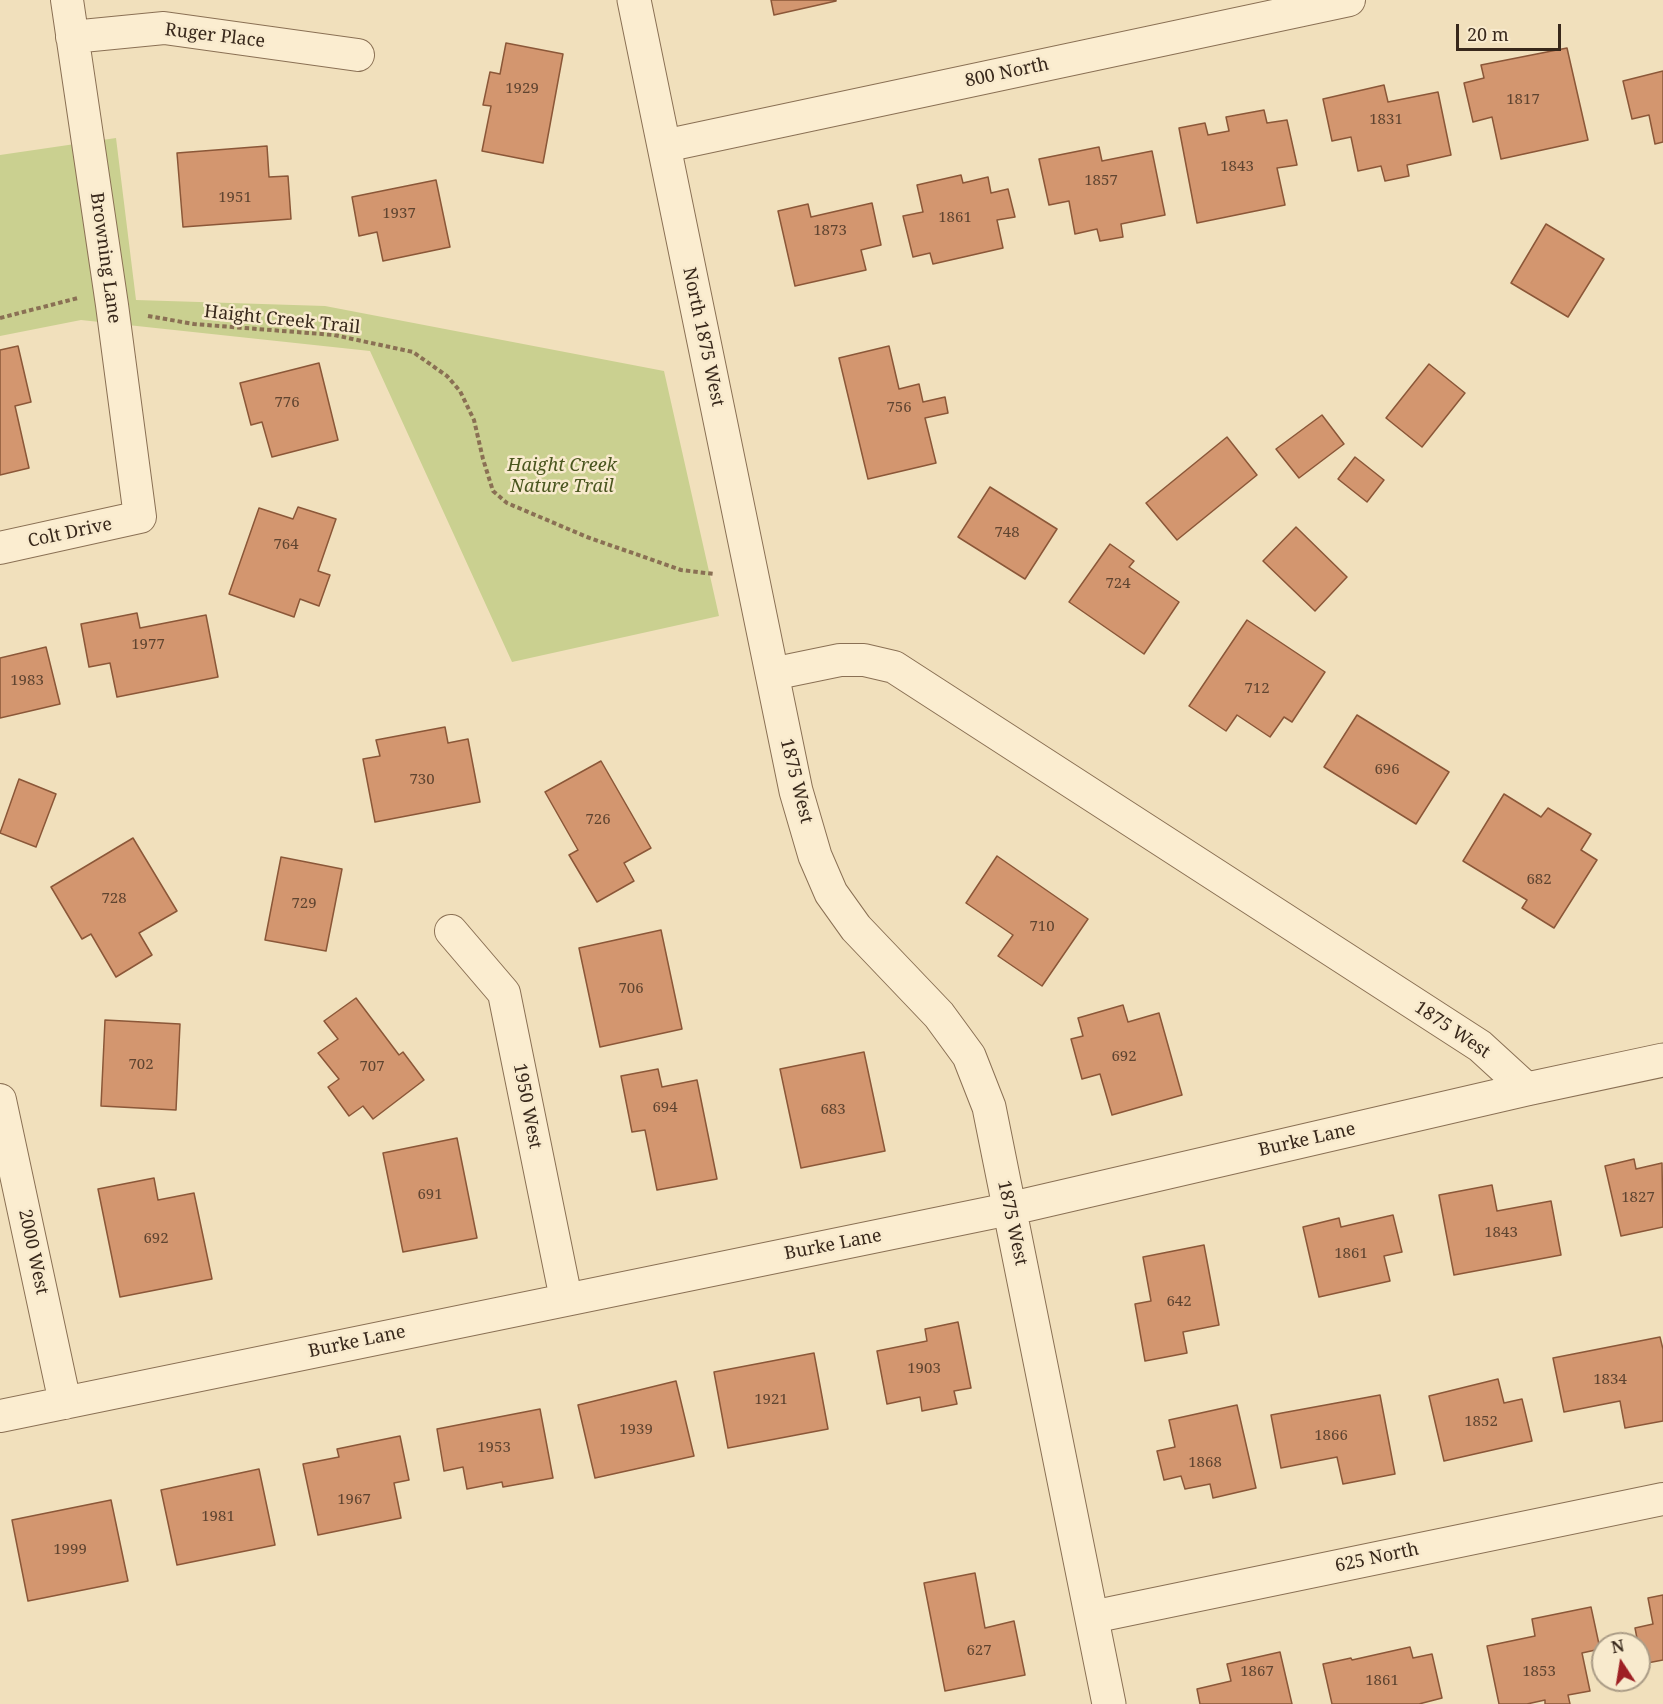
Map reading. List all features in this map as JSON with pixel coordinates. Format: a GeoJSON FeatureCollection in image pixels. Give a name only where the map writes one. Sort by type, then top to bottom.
{"type":"FeatureCollection","features":[{"type":"Feature","properties":{"kind":"street","name":"Browning Lane"},"geometry":{"type":"LineString","coordinates":[[67,0],[112,305],[140,517]]}},
{"type":"Feature","properties":{"kind":"street","name":"North 1875 West"},"geometry":{"type":"LineString","coordinates":[[634,0],[772,674]]}},
{"type":"Feature","properties":{"kind":"street","name":"800 North"},"geometry":{"type":"LineString","coordinates":[[664,146],[1349,0]]}},
{"type":"Feature","properties":{"kind":"street","name":"Ruger Place"},"geometry":{"type":"LineString","coordinates":[[72,37],[164,27],[358,55]]}},
{"type":"Feature","properties":{"kind":"street","name":"Colt Drive"},"geometry":{"type":"LineString","coordinates":[[0,548],[140,517]]}},
{"type":"Feature","properties":{"kind":"street","name":"1875 West"},"geometry":{"type":"LineString","coordinates":[[1110,1704],[989,1107],[969,1056],[939,1015],[856,928],[831,893],[815,856],[796,791],[772,674],[840,660],[864,660],[894,667],[1480,1046],[1527,1089]]}},
{"type":"Feature","properties":{"kind":"street","name":"1950 West"},"geometry":{"type":"LineString","coordinates":[[451,931],[504,993],[566,1299]]}},
{"type":"Feature","properties":{"kind":"street","name":"Burke Lane"},"geometry":{"type":"LineString","coordinates":[[0,1416],[1009,1209],[1527,1089],[1663,1060]]}},
{"type":"Feature","properties":{"kind":"street","name":"2000 West"},"geometry":{"type":"LineString","coordinates":[[0,1100],[65,1403]]}},
{"type":"Feature","properties":{"kind":"street","name":"625 North"},"geometry":{"type":"LineString","coordinates":[[1092,1617],[1663,1499]]}},
{"type":"Feature","properties":{"kind":"path"},"geometry":{"type":"LineString","coordinates":[[0,318],[88,296]]}},
{"type":"Feature","properties":{"kind":"path","name":"Haight Creek Trail"},"geometry":{"type":"LineString","coordinates":[[138,315],[194,324],[334,335],[413,352],[447,376],[460,391],[474,420],[493,491],[507,503],[587,537],[681,570],[714,574]]}},
{"type":"Feature","properties":{"kind":"green space","name":"Haight Creek Nature Trail"},"geometry":{"type":"Polygon","coordinates":[[[116,138],[136,300],[325,306],[664,371],[719,616],[512,662],[370,351],[81,320],[0,336],[0,155],[116,138]]]}},
{"type":"Feature","properties":{"kind":"building"},"geometry":{"type":"Polygon","coordinates":[[[771,0],[836,0],[836,1],[774,15],[771,0]]]}},
{"type":"Feature","properties":{"kind":"building"},"geometry":{"type":"Polygon","coordinates":[[[506,43],[563,54],[543,163],[482,151],[491,106],[483,105],[490,72],[500,74],[506,43]]]}},
{"type":"Feature","properties":{"kind":"building"},"geometry":{"type":"Polygon","coordinates":[[[1567,48],[1588,140],[1501,159],[1492,117],[1473,122],[1464,83],[1484,78],[1481,65],[1567,48]]]}},
{"type":"Feature","properties":{"kind":"building"},"geometry":{"type":"Polygon","coordinates":[[[1663,71],[1663,142],[1655,144],[1649,115],[1632,119],[1623,81],[1663,71]]]}},
{"type":"Feature","properties":{"kind":"building"},"geometry":{"type":"Polygon","coordinates":[[[1384,85],[1388,102],[1438,92],[1451,155],[1407,165],[1409,176],[1385,181],[1381,166],[1358,171],[1351,137],[1332,141],[1323,99],[1384,85]]]}},
{"type":"Feature","properties":{"kind":"building"},"geometry":{"type":"Polygon","coordinates":[[[1264,110],[1267,123],[1287,120],[1297,165],[1277,168],[1285,205],[1197,223],[1179,128],[1205,123],[1208,135],[1229,131],[1226,117],[1264,110]]]}},
{"type":"Feature","properties":{"kind":"building"},"geometry":{"type":"Polygon","coordinates":[[[267,146],[269,177],[288,176],[291,219],[183,227],[177,153],[267,146]]]}},
{"type":"Feature","properties":{"kind":"building"},"geometry":{"type":"Polygon","coordinates":[[[1099,147],[1102,161],[1152,151],[1165,215],[1121,224],[1123,237],[1100,241],[1097,229],[1075,234],[1069,201],[1049,205],[1039,159],[1099,147]]]}},
{"type":"Feature","properties":{"kind":"building"},"geometry":{"type":"Polygon","coordinates":[[[961,175],[963,183],[988,177],[991,193],[1008,189],[1015,217],[997,220],[1003,248],[933,264],[930,253],[913,257],[903,216],[923,212],[917,185],[961,175]]]}},
{"type":"Feature","properties":{"kind":"building"},"geometry":{"type":"Polygon","coordinates":[[[436,180],[450,247],[383,261],[377,232],[359,236],[352,197],[436,180]]]}},
{"type":"Feature","properties":{"kind":"building"},"geometry":{"type":"Polygon","coordinates":[[[872,203],[881,245],[861,250],[866,270],[795,286],[778,211],[808,204],[811,217],[872,203]]]}},
{"type":"Feature","properties":{"kind":"building"},"geometry":{"type":"Polygon","coordinates":[[[1546,224],[1604,259],[1568,317],[1511,283],[1546,224]]]}},
{"type":"Feature","properties":{"kind":"building"},"geometry":{"type":"Polygon","coordinates":[[[18,346],[31,402],[15,406],[29,468],[0,475],[0,350],[18,346]]]}},
{"type":"Feature","properties":{"kind":"building"},"geometry":{"type":"Polygon","coordinates":[[[889,346],[899,389],[919,384],[923,402],[945,397],[948,413],[925,418],[936,463],[868,479],[839,358],[889,346]]]}},
{"type":"Feature","properties":{"kind":"building"},"geometry":{"type":"Polygon","coordinates":[[[319,363],[338,440],[272,457],[262,422],[251,425],[240,383],[319,363]]]}},
{"type":"Feature","properties":{"kind":"building"},"geometry":{"type":"Polygon","coordinates":[[[1429,364],[1465,393],[1422,447],[1386,418],[1429,364]]]}},
{"type":"Feature","properties":{"kind":"building"},"geometry":{"type":"Polygon","coordinates":[[[1322,415],[1344,444],[1299,478],[1276,449],[1322,415]]]}},
{"type":"Feature","properties":{"kind":"building"},"geometry":{"type":"Polygon","coordinates":[[[1227,437],[1257,475],[1177,540],[1146,503],[1227,437]]]}},
{"type":"Feature","properties":{"kind":"building"},"geometry":{"type":"Polygon","coordinates":[[[1355,457],[1384,480],[1367,502],[1338,479],[1355,457]]]}},
{"type":"Feature","properties":{"kind":"building"},"geometry":{"type":"Polygon","coordinates":[[[990,487],[1057,529],[1025,579],[958,537],[990,487]]]}},
{"type":"Feature","properties":{"kind":"building"},"geometry":{"type":"Polygon","coordinates":[[[298,507],[336,519],[318,571],[330,575],[319,606],[300,599],[294,617],[229,594],[259,508],[293,519],[298,507]]]}},
{"type":"Feature","properties":{"kind":"building"},"geometry":{"type":"Polygon","coordinates":[[[1296,527],[1347,577],[1315,611],[1263,561],[1296,527]]]}},
{"type":"Feature","properties":{"kind":"building"},"geometry":{"type":"Polygon","coordinates":[[[1110,544],[1134,561],[1129,567],[1179,602],[1144,654],[1069,602],[1110,544]]]}},
{"type":"Feature","properties":{"kind":"building"},"geometry":{"type":"Polygon","coordinates":[[[137,613],[140,628],[206,615],[218,677],[117,697],[110,663],[89,667],[81,624],[137,613]]]}},
{"type":"Feature","properties":{"kind":"building"},"geometry":{"type":"Polygon","coordinates":[[[1247,620],[1325,672],[1292,722],[1284,717],[1270,737],[1237,715],[1226,731],[1189,706],[1247,620]]]}},
{"type":"Feature","properties":{"kind":"building"},"geometry":{"type":"Polygon","coordinates":[[[46,647],[60,704],[0,718],[0,658],[46,647]]]}},
{"type":"Feature","properties":{"kind":"building"},"geometry":{"type":"Polygon","coordinates":[[[1357,715],[1449,772],[1416,824],[1324,767],[1357,715]]]}},
{"type":"Feature","properties":{"kind":"building"},"geometry":{"type":"Polygon","coordinates":[[[445,727],[448,743],[468,739],[480,802],[375,822],[363,759],[380,756],[376,740],[445,727]]]}},
{"type":"Feature","properties":{"kind":"building"},"geometry":{"type":"Polygon","coordinates":[[[601,761],[651,848],[624,863],[634,881],[597,902],[569,855],[578,850],[545,792],[601,761]]]}},
{"type":"Feature","properties":{"kind":"building"},"geometry":{"type":"Polygon","coordinates":[[[19,779],[56,794],[36,847],[0,833],[19,779]]]}},
{"type":"Feature","properties":{"kind":"building"},"geometry":{"type":"Polygon","coordinates":[[[1504,794],[1541,817],[1548,808],[1591,834],[1581,850],[1597,860],[1554,928],[1522,908],[1527,900],[1463,861],[1504,794]]]}},
{"type":"Feature","properties":{"kind":"building"},"geometry":{"type":"Polygon","coordinates":[[[133,838],[177,911],[139,933],[152,955],[116,977],[91,934],[82,939],[51,887],[133,838]]]}},
{"type":"Feature","properties":{"kind":"building"},"geometry":{"type":"Polygon","coordinates":[[[997,856],[1088,919],[1042,986],[998,956],[1013,935],[966,903],[997,856]]]}},
{"type":"Feature","properties":{"kind":"building"},"geometry":{"type":"Polygon","coordinates":[[[281,857],[342,869],[326,951],[265,940],[281,857]]]}},
{"type":"Feature","properties":{"kind":"building"},"geometry":{"type":"Polygon","coordinates":[[[661,930],[682,1029],[600,1047],[579,948],[661,930]]]}},
{"type":"Feature","properties":{"kind":"building"},"geometry":{"type":"Polygon","coordinates":[[[356,998],[399,1055],[403,1052],[424,1080],[373,1119],[363,1106],[349,1116],[328,1087],[339,1079],[318,1053],[338,1039],[324,1021],[356,998]]]}},
{"type":"Feature","properties":{"kind":"building"},"geometry":{"type":"Polygon","coordinates":[[[1123,1005],[1128,1022],[1159,1013],[1182,1095],[1112,1115],[1100,1074],[1082,1079],[1071,1039],[1083,1036],[1078,1018],[1123,1005]]]}},
{"type":"Feature","properties":{"kind":"building"},"geometry":{"type":"Polygon","coordinates":[[[105,1020],[180,1024],[176,1110],[101,1106],[105,1020]]]}},
{"type":"Feature","properties":{"kind":"building"},"geometry":{"type":"Polygon","coordinates":[[[864,1052],[885,1151],[801,1168],[780,1069],[864,1052]]]}},
{"type":"Feature","properties":{"kind":"building"},"geometry":{"type":"Polygon","coordinates":[[[658,1069],[662,1087],[697,1080],[717,1179],[657,1190],[645,1130],[632,1132],[621,1076],[658,1069]]]}},
{"type":"Feature","properties":{"kind":"building"},"geometry":{"type":"Polygon","coordinates":[[[457,1138],[477,1238],[403,1252],[383,1153],[457,1138]]]}},
{"type":"Feature","properties":{"kind":"building"},"geometry":{"type":"Polygon","coordinates":[[[1634,1159],[1636,1169],[1662,1163],[1663,1227],[1621,1236],[1605,1166],[1634,1159]]]}},
{"type":"Feature","properties":{"kind":"building"},"geometry":{"type":"Polygon","coordinates":[[[154,1178],[158,1200],[194,1193],[212,1279],[120,1297],[98,1189],[154,1178]]]}},
{"type":"Feature","properties":{"kind":"building"},"geometry":{"type":"Polygon","coordinates":[[[1492,1185],[1497,1211],[1551,1201],[1561,1255],[1454,1275],[1439,1195],[1492,1185]]]}},
{"type":"Feature","properties":{"kind":"building"},"geometry":{"type":"Polygon","coordinates":[[[1393,1215],[1402,1252],[1384,1256],[1390,1281],[1319,1297],[1303,1227],[1339,1218],[1341,1227],[1393,1215]]]}},
{"type":"Feature","properties":{"kind":"building"},"geometry":{"type":"Polygon","coordinates":[[[1204,1245],[1219,1325],[1183,1332],[1187,1353],[1145,1361],[1135,1304],[1151,1301],[1143,1257],[1204,1245]]]}},
{"type":"Feature","properties":{"kind":"building"},"geometry":{"type":"Polygon","coordinates":[[[958,1322],[971,1388],[954,1391],[957,1404],[922,1411],[920,1397],[887,1404],[877,1351],[927,1341],[925,1329],[958,1322]]]}},
{"type":"Feature","properties":{"kind":"building"},"geometry":{"type":"Polygon","coordinates":[[[1660,1337],[1663,1349],[1663,1421],[1625,1428],[1620,1401],[1564,1412],[1553,1358],[1660,1337]]]}},
{"type":"Feature","properties":{"kind":"building"},"geometry":{"type":"Polygon","coordinates":[[[814,1353],[828,1429],[728,1448],[714,1372],[814,1353]]]}},
{"type":"Feature","properties":{"kind":"building"},"geometry":{"type":"Polygon","coordinates":[[[1498,1379],[1504,1403],[1522,1399],[1532,1441],[1444,1461],[1429,1396],[1498,1379]]]}},
{"type":"Feature","properties":{"kind":"building"},"geometry":{"type":"Polygon","coordinates":[[[676,1381],[694,1456],[595,1478],[578,1405],[676,1381]]]}},
{"type":"Feature","properties":{"kind":"building"},"geometry":{"type":"Polygon","coordinates":[[[1380,1395],[1395,1474],[1343,1484],[1337,1457],[1281,1468],[1271,1415],[1380,1395]]]}},
{"type":"Feature","properties":{"kind":"building"},"geometry":{"type":"Polygon","coordinates":[[[1237,1405],[1256,1488],[1213,1498],[1210,1484],[1185,1489],[1181,1476],[1164,1480],[1157,1451],[1175,1447],[1169,1420],[1237,1405]]]}},
{"type":"Feature","properties":{"kind":"building"},"geometry":{"type":"Polygon","coordinates":[[[540,1409],[553,1478],[503,1487],[502,1482],[467,1489],[463,1467],[444,1471],[437,1429],[540,1409]]]}},
{"type":"Feature","properties":{"kind":"building"},"geometry":{"type":"Polygon","coordinates":[[[400,1436],[409,1480],[394,1483],[401,1518],[318,1535],[303,1464],[339,1457],[337,1449],[400,1436]]]}},
{"type":"Feature","properties":{"kind":"building"},"geometry":{"type":"Polygon","coordinates":[[[259,1469],[275,1545],[177,1565],[161,1490],[259,1469]]]}},
{"type":"Feature","properties":{"kind":"building"},"geometry":{"type":"Polygon","coordinates":[[[111,1500],[128,1581],[28,1601],[12,1520],[111,1500]]]}},
{"type":"Feature","properties":{"kind":"building"},"geometry":{"type":"Polygon","coordinates":[[[975,1573],[985,1628],[1014,1621],[1025,1675],[945,1691],[924,1583],[975,1573]]]}},
{"type":"Feature","properties":{"kind":"building"},"geometry":{"type":"Polygon","coordinates":[[[1663,1595],[1663,1660],[1651,1662],[1651,1632],[1636,1632],[1635,1628],[1653,1624],[1648,1598],[1663,1595]]]}},
{"type":"Feature","properties":{"kind":"building"},"geometry":{"type":"Polygon","coordinates":[[[1591,1607],[1596,1632],[1591,1632],[1591,1651],[1582,1653],[1590,1691],[1568,1695],[1570,1704],[1545,1704],[1545,1700],[1527,1704],[1499,1704],[1487,1646],[1535,1636],[1532,1619],[1591,1607]]]}},
{"type":"Feature","properties":{"kind":"building"},"geometry":{"type":"Polygon","coordinates":[[[1410,1647],[1413,1658],[1432,1654],[1442,1698],[1419,1704],[1332,1704],[1323,1664],[1410,1647]]]}},
{"type":"Feature","properties":{"kind":"building"},"geometry":{"type":"Polygon","coordinates":[[[1280,1652],[1292,1704],[1200,1704],[1197,1689],[1231,1681],[1227,1664],[1280,1652]]]}}]}
